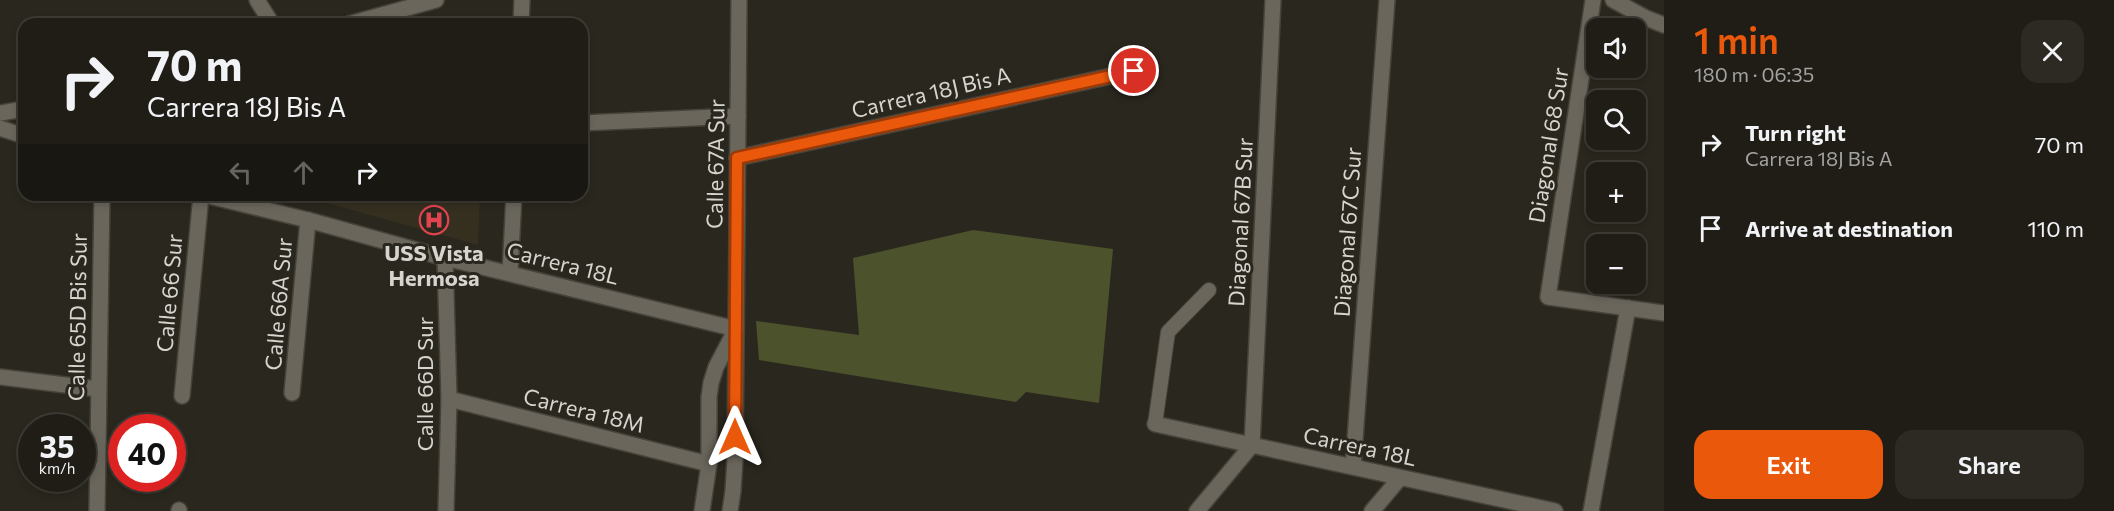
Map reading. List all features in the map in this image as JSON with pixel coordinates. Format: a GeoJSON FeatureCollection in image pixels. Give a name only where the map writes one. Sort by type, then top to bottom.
{"type":"FeatureCollection","features":[{"type":"Feature","properties":{"kind":"street"},"geometry":{"type":"LineString","coordinates":[[257,0],[268,18]]}},
{"type":"Feature","properties":{"kind":"street"},"geometry":{"type":"LineString","coordinates":[[371,18],[436,0]]}},
{"type":"Feature","properties":{"kind":"street"},"geometry":{"type":"LineString","coordinates":[[521,18],[522,0]]}},
{"type":"Feature","properties":{"kind":"street","name":"Calle 67A Sur"},"geometry":{"type":"LineString","coordinates":[[730,511],[735,459],[739,0]]}},
{"type":"Feature","properties":{"kind":"street","name":"Diagonal 67B Sur"},"geometry":{"type":"LineString","coordinates":[[1252,445],[1273,0]]}},
{"type":"Feature","properties":{"kind":"street","name":"Diagonal 67C Sur"},"geometry":{"type":"LineString","coordinates":[[1353,467],[1387,0]]}},
{"type":"Feature","properties":{"kind":"street","name":"Diagonal 68 Sur"},"geometry":{"type":"LineString","coordinates":[[1593,0],[1548,297],[1628,308]]}},
{"type":"Feature","properties":{"kind":"street"},"geometry":{"type":"LineString","coordinates":[[1613,0],[1628,4],[1664,25]]}},
{"type":"Feature","properties":{"kind":"street","name":"Carrera 18J Bis A"},"geometry":{"type":"LineString","coordinates":[[737,158],[1134,71]]}},
{"type":"Feature","properties":{"kind":"street"},"geometry":{"type":"LineString","coordinates":[[0,113],[18,110]]}},
{"type":"Feature","properties":{"kind":"street"},"geometry":{"type":"LineString","coordinates":[[588,123],[738,116]]}},
{"type":"Feature","properties":{"kind":"street"},"geometry":{"type":"LineString","coordinates":[[0,128],[18,134]]}},
{"type":"Feature","properties":{"kind":"street","name":"Calle 65D Bis Sur"},"geometry":{"type":"LineString","coordinates":[[97,511],[102,201]]}},
{"type":"Feature","properties":{"kind":"street","name":"Calle 66 Sur"},"geometry":{"type":"LineString","coordinates":[[182,396],[202,201]]}},
{"type":"Feature","properties":{"kind":"street","name":"Carrera 18L"},"geometry":{"type":"LineString","coordinates":[[228,201],[308,220],[445,258],[736,329]]}},
{"type":"Feature","properties":{"kind":"street"},"geometry":{"type":"LineString","coordinates":[[510,273],[514,201]]}},
{"type":"Feature","properties":{"kind":"street","name":"Calle 66A Sur"},"geometry":{"type":"LineString","coordinates":[[292,393],[308,220]]}},
{"type":"Feature","properties":{"kind":"street","name":"Calle 66D Sur"},"geometry":{"type":"LineString","coordinates":[[445,258],[449,399],[446,511]]}},
{"type":"Feature","properties":{"kind":"street"},"geometry":{"type":"LineString","coordinates":[[1591,511],[1628,308],[1664,311]]}},
{"type":"Feature","properties":{"kind":"street","name":"Calle 67A Sur"},"geometry":{"type":"LineString","coordinates":[[702,511],[709,464],[711,383],[716,367],[736,329]]}},
{"type":"Feature","properties":{"kind":"street"},"geometry":{"type":"LineString","coordinates":[[0,378],[98,389]]}},
{"type":"Feature","properties":{"kind":"street","name":"Carrera 18M"},"geometry":{"type":"LineString","coordinates":[[449,399],[709,464]]}},
{"type":"Feature","properties":{"kind":"street","name":"Carrera 18L"},"geometry":{"type":"LineString","coordinates":[[1155,424],[1555,511]]}},
{"type":"Feature","properties":{"kind":"street"},"geometry":{"type":"LineString","coordinates":[[1197,511],[1252,445]]}},
{"type":"Feature","properties":{"kind":"street"},"geometry":{"type":"LineString","coordinates":[[1372,511],[1400,478]]}},
{"type":"Feature","properties":{"kind":"lane"},"geometry":{"type":"LineString","coordinates":[[1155,424],[1168,332],[1209,290]]}},
{"type":"Feature","properties":{"kind":"shaded area","name":"USS Vista Hermosa"},"geometry":{"type":"Polygon","coordinates":[[[320,201],[480,201],[478,245],[320,201]]]}},
{"type":"Feature","properties":{"kind":"green space"},"geometry":{"type":"Polygon","coordinates":[[[973,230],[1113,249],[1099,403],[1026,392],[1016,402],[759,360],[756,321],[859,335],[853,258],[973,230]]]}},
{"type":"Feature","properties":{"kind":"place","name":"USS Vista Hermosa"},"geometry":{"type":"Point","coordinates":[434,220]}},
{"type":"Feature","properties":{"kind":"route"},"geometry":{"type":"LineString","coordinates":[[735,437],[737,158],[1134,71]]}}]}
